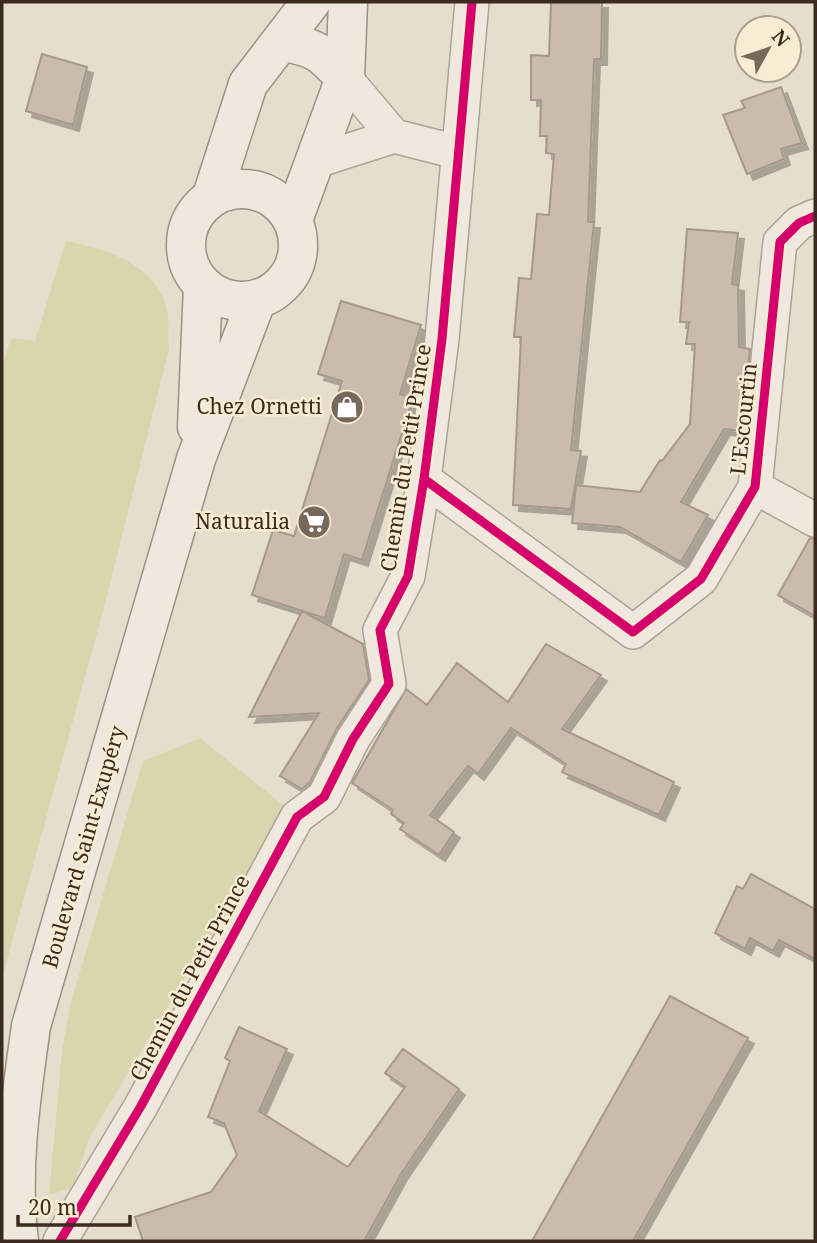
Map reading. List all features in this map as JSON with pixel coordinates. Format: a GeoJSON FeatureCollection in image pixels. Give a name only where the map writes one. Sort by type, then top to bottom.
{"type":"FeatureCollection","features":[{"type":"Feature","properties":{"kind":"main road"},"geometry":{"type":"LineString","coordinates":[[212,196],[248,84],[311,2]]}},
{"type":"Feature","properties":{"kind":"main road"},"geometry":{"type":"LineString","coordinates":[[293,220],[345,78],[348,2]]}},
{"type":"Feature","properties":{"kind":"main road"},"geometry":{"type":"LineString","coordinates":[[281,42],[309,46],[320,52],[345,78]]}},
{"type":"Feature","properties":{"kind":"main road"},"geometry":{"type":"LineString","coordinates":[[230,189],[250,189],[268,195],[282,206],[293,220],[298,238],[298,256],[291,273],[280,287],[257,299],[230,301],[212,294],[188,264],[184,245],[188,226],[197,209],[212,196],[230,189]]}},
{"type":"Feature","properties":{"kind":"main road","name":"Boulevard Saint-Exupéry"},"geometry":{"type":"LineString","coordinates":[[196,459],[203,286]]}},
{"type":"Feature","properties":{"kind":"main road","name":"Boulevard Saint-Exupéry"},"geometry":{"type":"LineString","coordinates":[[19,1241],[15,1202],[18,1121],[32,1026],[196,459],[257,299]]}},
{"type":"Feature","properties":{"kind":"street","name":"Chemin du Petit Prince"},"geometry":{"type":"LineString","coordinates":[[60,1241],[141,1106],[297,817],[324,797],[353,740],[389,684],[380,630],[408,576],[424,479],[442,339],[472,2]]}},
{"type":"Feature","properties":{"kind":"street"},"geometry":{"type":"LineString","coordinates":[[345,78],[394,136]]}},
{"type":"Feature","properties":{"kind":"street"},"geometry":{"type":"LineString","coordinates":[[316,161],[394,136],[457,152]]}},
{"type":"Feature","properties":{"kind":"street","name":"L'Escourtin"},"geometry":{"type":"LineString","coordinates":[[424,479],[633,632],[701,579],[755,487],[780,242],[799,223],[815,216]]}},
{"type":"Feature","properties":{"kind":"street","name":"L'Escourtin"},"geometry":{"type":"LineString","coordinates":[[755,487],[815,520]]}},
{"type":"Feature","properties":{"kind":"green space"},"geometry":{"type":"Polygon","coordinates":[[[66,241],[115,255],[144,272],[163,299],[168,316],[169,349],[104,608],[2,978],[2,367],[11,338],[35,341],[66,241]]]}},
{"type":"Feature","properties":{"kind":"green space"},"geometry":{"type":"Polygon","coordinates":[[[200,738],[287,808],[89,1138],[73,1188],[49,1195],[62,1052],[71,1002],[143,761],[200,738]]]}},
{"type":"Feature","properties":{"kind":"building"},"geometry":{"type":"Polygon","coordinates":[[[551,2],[602,2],[601,59],[594,59],[588,222],[594,222],[571,450],[581,451],[571,509],[513,505],[521,337],[514,337],[519,278],[531,279],[537,214],[549,215],[554,154],[546,153],[547,136],[540,136],[541,100],[531,100],[531,55],[549,56],[551,2]]]}},
{"type":"Feature","properties":{"kind":"building"},"geometry":{"type":"Polygon","coordinates":[[[42,54],[87,67],[73,125],[26,111],[42,54]]]}},
{"type":"Feature","properties":{"kind":"building"},"geometry":{"type":"Polygon","coordinates":[[[781,87],[802,143],[781,149],[784,159],[747,174],[723,115],[745,108],[741,101],[781,87]]]}},
{"type":"Feature","properties":{"kind":"building"},"geometry":{"type":"Polygon","coordinates":[[[687,229],[738,233],[732,284],[738,285],[739,347],[750,349],[741,431],[724,429],[681,502],[708,515],[681,562],[620,527],[572,523],[576,485],[640,492],[660,460],[662,461],[690,424],[695,344],[686,344],[689,322],[680,322],[687,229]]]}},
{"type":"Feature","properties":{"kind":"building"},"geometry":{"type":"Polygon","coordinates":[[[341,301],[421,325],[400,394],[413,398],[362,560],[344,554],[325,618],[252,595],[273,530],[294,536],[342,381],[318,374],[341,301]]]}},
{"type":"Feature","properties":{"kind":"building"},"geometry":{"type":"Polygon","coordinates":[[[810,538],[815,539],[815,616],[778,595],[810,538]]]}},
{"type":"Feature","properties":{"kind":"building"},"geometry":{"type":"Polygon","coordinates":[[[302,611],[363,644],[369,680],[337,728],[310,782],[302,789],[280,776],[319,713],[249,717],[302,611]]]}},
{"type":"Feature","properties":{"kind":"building"},"geometry":{"type":"Polygon","coordinates":[[[546,644],[601,675],[562,729],[674,782],[659,815],[562,772],[566,764],[511,728],[478,774],[468,766],[430,815],[454,832],[439,855],[400,829],[404,823],[391,814],[393,810],[352,783],[406,689],[427,705],[457,663],[508,702],[546,644]]]}},
{"type":"Feature","properties":{"kind":"building"},"geometry":{"type":"Polygon","coordinates":[[[751,874],[815,909],[815,959],[779,940],[773,951],[750,938],[745,949],[715,933],[737,886],[743,889],[751,874]]]}},
{"type":"Feature","properties":{"kind":"building"},"geometry":{"type":"Polygon","coordinates":[[[670,996],[748,1038],[633,1241],[532,1241],[670,996]]]}},
{"type":"Feature","properties":{"kind":"building"},"geometry":{"type":"Polygon","coordinates":[[[239,1027],[287,1049],[259,1111],[348,1167],[405,1087],[385,1073],[403,1049],[459,1089],[401,1174],[364,1241],[143,1241],[135,1217],[211,1192],[237,1155],[224,1123],[208,1117],[230,1061],[225,1058],[239,1027]]]}},
{"type":"Feature","properties":{"kind":"cycle path"},"geometry":{"type":"LineString","coordinates":[[60,1241],[141,1106],[297,817],[324,797],[353,739],[389,684],[380,630],[408,576],[424,479],[442,339],[472,2]]}},
{"type":"Feature","properties":{"kind":"cycle path"},"geometry":{"type":"LineString","coordinates":[[424,479],[633,632],[701,579],[755,487],[780,242],[799,223],[815,216]]}},
{"type":"Feature","properties":{"kind":"place","name":"Chez Ornetti"},"geometry":{"type":"Point","coordinates":[347,407]}},
{"type":"Feature","properties":{"kind":"place","name":"Naturalia"},"geometry":{"type":"Point","coordinates":[314,522]}}]}
